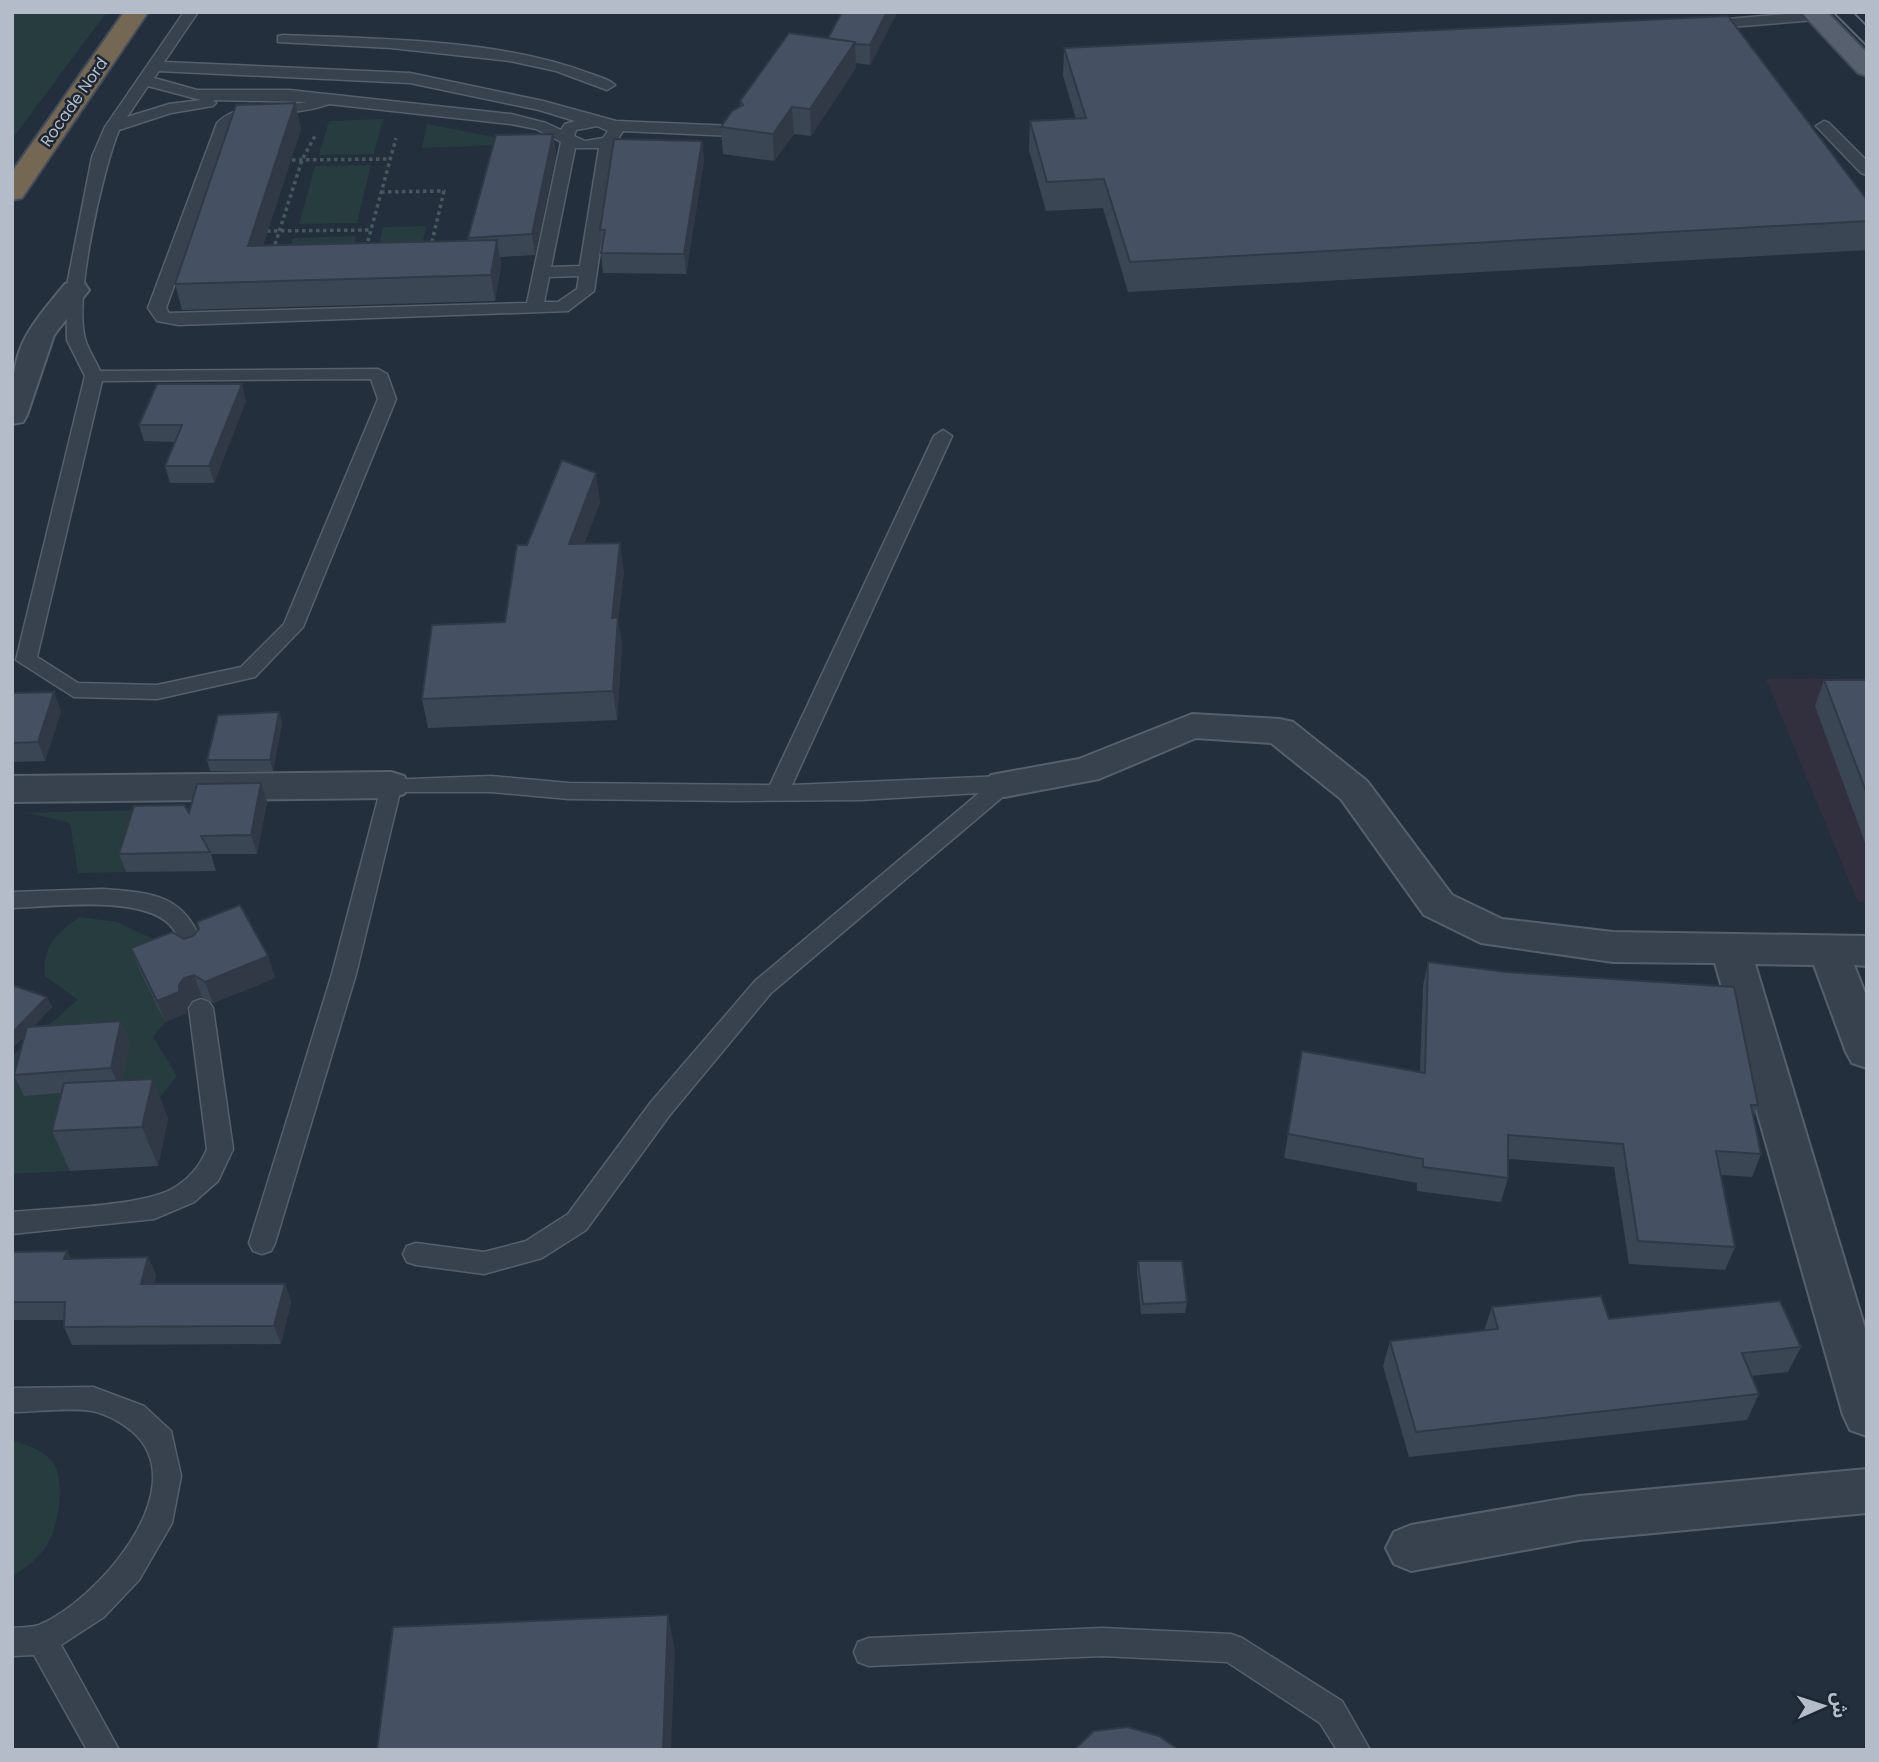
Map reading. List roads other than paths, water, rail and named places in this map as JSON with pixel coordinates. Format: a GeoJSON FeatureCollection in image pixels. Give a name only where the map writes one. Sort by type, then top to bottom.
{"type":"FeatureCollection","features":[{"type":"Feature","properties":{"kind":"highway","name":"Rocade Nord"},"geometry":{"type":"LineString","coordinates":[[12,192],[136,12]]}},
{"type":"Feature","properties":{"kind":"main road"},"geometry":{"type":"LineString","coordinates":[[1814,14],[1867,68]]}},
{"type":"Feature","properties":{"kind":"street"},"geometry":{"type":"LineString","coordinates":[[12,415],[40,334],[75,290]]}},
{"type":"Feature","properties":{"kind":"street"},"geometry":{"type":"LineString","coordinates":[[1004,784],[1086,771],[1192,726],[1280,732],[1354,790],[1438,905],[1495,933],[1613,947],[1848,951],[1867,1052]]}},
{"type":"Feature","properties":{"kind":"street"},"geometry":{"type":"LineString","coordinates":[[12,789],[391,785]]}},
{"type":"Feature","properties":{"kind":"street"},"geometry":{"type":"LineString","coordinates":[[1731,949],[1867,1415]]}},
{"type":"Feature","properties":{"kind":"street"},"geometry":{"type":"LineString","coordinates":[[1411,1548],[1579,1518],[1867,1491]]}},
{"type":"Feature","properties":{"kind":"lane"},"geometry":{"type":"LineString","coordinates":[[94,376],[378,374],[387,399],[293,627],[248,672],[157,692],[74,690],[26,660],[94,376],[76,340],[75,290],[100,158],[113,127],[191,12]]}},
{"type":"Feature","properties":{"kind":"lane"},"geometry":{"type":"LineString","coordinates":[[1691,25],[1814,14]]}},
{"type":"Feature","properties":{"kind":"lane"},"geometry":{"type":"LineString","coordinates":[[283,39],[430,48],[536,61],[607,85]]}},
{"type":"Feature","properties":{"kind":"lane"},"geometry":{"type":"LineString","coordinates":[[410,78],[430,48]]}},
{"type":"Feature","properties":{"kind":"lane"},"geometry":{"type":"LineString","coordinates":[[149,73],[366,74],[410,78],[543,106],[590,121],[611,134]]}},
{"type":"Feature","properties":{"kind":"lane"},"geometry":{"type":"LineString","coordinates":[[149,73],[195,95],[289,95],[511,119],[541,127],[567,140],[592,146],[611,134],[734,131]]}},
{"type":"Feature","properties":{"kind":"lane"},"geometry":{"type":"LineString","coordinates":[[366,74],[353,88],[330,100],[298,110],[241,115],[225,123],[157,308],[158,313],[179,320],[562,307],[585,291],[611,134]]}},
{"type":"Feature","properties":{"kind":"lane"},"geometry":{"type":"LineString","coordinates":[[413,108],[433,95],[438,83]]}},
{"type":"Feature","properties":{"kind":"lane"},"geometry":{"type":"LineString","coordinates":[[113,127],[186,105],[330,100]]}},
{"type":"Feature","properties":{"kind":"lane"},"geometry":{"type":"LineString","coordinates":[[534,309],[570,127],[590,121]]}},
{"type":"Feature","properties":{"kind":"lane"},"geometry":{"type":"LineString","coordinates":[[1824,126],[1867,170]]}},
{"type":"Feature","properties":{"kind":"lane"},"geometry":{"type":"LineString","coordinates":[[541,272],[588,271]]}},
{"type":"Feature","properties":{"kind":"lane"},"geometry":{"type":"LineString","coordinates":[[778,792],[943,436]]}},
{"type":"Feature","properties":{"kind":"lane"},"geometry":{"type":"LineString","coordinates":[[261,1243],[344,974],[391,785],[491,784],[569,791],[861,792],[1004,784]]}},
{"type":"Feature","properties":{"kind":"lane"},"geometry":{"type":"LineString","coordinates":[[416,1254],[484,1263],[533,1251],[577,1222],[660,1109],[762,987],[1004,784]]}},
{"type":"Feature","properties":{"kind":"lane"},"geometry":{"type":"LineString","coordinates":[[12,900],[135,899],[154,904],[182,923],[192,948]]}},
{"type":"Feature","properties":{"kind":"lane"},"geometry":{"type":"LineString","coordinates":[[12,1223],[154,1208],[185,1195],[209,1174],[219,1149],[201,1008]]}},
{"type":"Feature","properties":{"kind":"lane"},"geometry":{"type":"LineString","coordinates":[[12,1400],[93,1399],[134,1415],[161,1440],[167,1476],[158,1523],[129,1570],[93,1606],[42,1640],[12,1642]]}},
{"type":"Feature","properties":{"kind":"lane"},"geometry":{"type":"LineString","coordinates":[[42,1640],[104,1750]]}},
{"type":"Feature","properties":{"kind":"lane"},"geometry":{"type":"LineString","coordinates":[[869,1652],[1102,1642],[1231,1648],[1331,1712],[1355,1750]]}},
{"type":"Feature","properties":{"kind":"tram line"},"geometry":{"type":"LineString","coordinates":[[1833,12],[1867,46]]}},
{"type":"Feature","properties":{"kind":"tram line"},"geometry":{"type":"LineString","coordinates":[[1853,12],[1867,26]]}}]}
